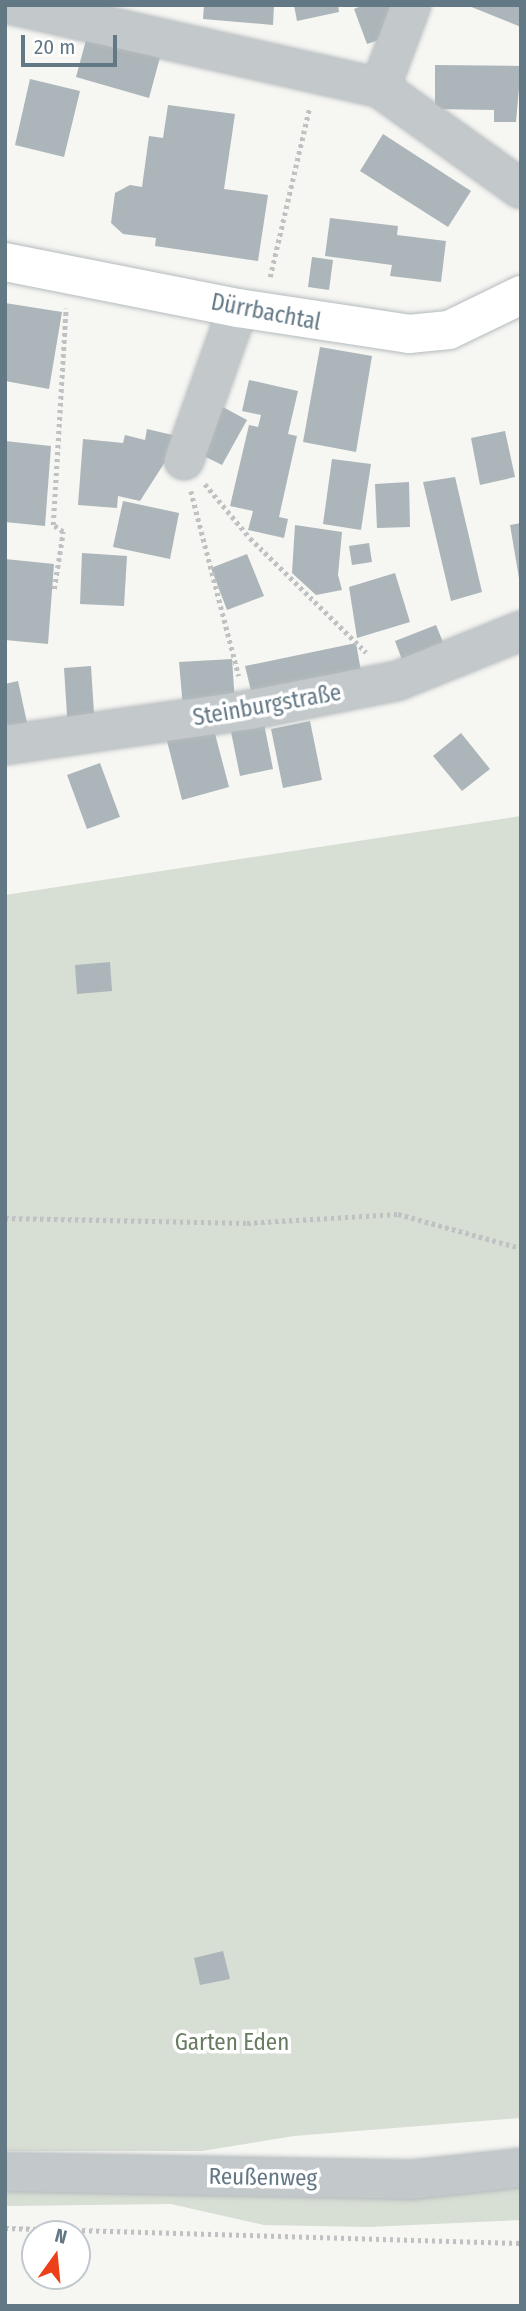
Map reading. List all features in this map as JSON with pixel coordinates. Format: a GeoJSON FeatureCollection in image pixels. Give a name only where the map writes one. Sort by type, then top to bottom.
{"type":"FeatureCollection","features":[{"type":"Feature","properties":{"kind":"street"},"geometry":{"type":"LineString","coordinates":[[12,5],[318,71],[380,88],[521,189]]}},
{"type":"Feature","properties":{"kind":"street"},"geometry":{"type":"LineString","coordinates":[[380,88],[411,5]]}},
{"type":"Feature","properties":{"kind":"street","name":"Dürrbachtal"},"geometry":{"type":"LineString","coordinates":[[5,262],[68,272],[252,311],[409,334],[449,330],[521,295]]}},
{"type":"Feature","properties":{"kind":"street"},"geometry":{"type":"LineString","coordinates":[[184,460],[252,311]]}},
{"type":"Feature","properties":{"kind":"street","name":"Steinburgstraße"},"geometry":{"type":"LineString","coordinates":[[5,745],[249,710],[397,681],[521,631]]}},
{"type":"Feature","properties":{"kind":"street","name":"Reußenweg"},"geometry":{"type":"LineString","coordinates":[[5,2172],[410,2180],[521,2168]]}},
{"type":"Feature","properties":{"kind":"path"},"geometry":{"type":"LineString","coordinates":[[252,311],[318,71]]}},
{"type":"Feature","properties":{"kind":"path"},"geometry":{"type":"LineString","coordinates":[[54,589],[64,532],[53,525],[68,272]]}},
{"type":"Feature","properties":{"kind":"path"},"geometry":{"type":"LineString","coordinates":[[184,460],[250,538],[351,637]]}},
{"type":"Feature","properties":{"kind":"path"},"geometry":{"type":"LineString","coordinates":[[184,460],[249,710]]}},
{"type":"Feature","properties":{"kind":"path"},"geometry":{"type":"LineString","coordinates":[[5,1218],[247,1223],[398,1214],[521,1248]]}},
{"type":"Feature","properties":{"kind":"path"},"geometry":{"type":"LineString","coordinates":[[5,2228],[521,2243]]}},
{"type":"Feature","properties":{"kind":"green space","name":"Garten Eden"},"geometry":{"type":"Polygon","coordinates":[[[521,816],[521,2118],[294,2136],[202,2151],[5,2151],[5,895],[521,816]]]}},
{"type":"Feature","properties":{"kind":"green space"},"geometry":{"type":"Polygon","coordinates":[[[521,2183],[521,2220],[369,2227],[264,2225],[171,2204],[5,2206],[5,2185],[521,2183]]]}},
{"type":"Feature","properties":{"kind":"building"},"geometry":{"type":"Polygon","coordinates":[[[204,5],[274,5],[273,25],[203,19],[204,5]]]}},
{"type":"Feature","properties":{"kind":"building"},"geometry":{"type":"Polygon","coordinates":[[[294,5],[338,5],[339,12],[297,21],[294,5]]]}},
{"type":"Feature","properties":{"kind":"building"},"geometry":{"type":"Polygon","coordinates":[[[364,5],[393,5],[391,36],[367,44],[354,9],[364,5]]]}},
{"type":"Feature","properties":{"kind":"building"},"geometry":{"type":"Polygon","coordinates":[[[521,5],[521,27],[469,6],[521,5]]]}},
{"type":"Feature","properties":{"kind":"building"},"geometry":{"type":"Polygon","coordinates":[[[89,29],[162,50],[149,98],[76,77],[89,29]]]}},
{"type":"Feature","properties":{"kind":"building"},"geometry":{"type":"Polygon","coordinates":[[[435,65],[521,66],[516,122],[494,122],[494,110],[435,109],[435,65]]]}},
{"type":"Feature","properties":{"kind":"building"},"geometry":{"type":"Polygon","coordinates":[[[30,79],[80,91],[64,157],[15,145],[30,79]]]}},
{"type":"Feature","properties":{"kind":"building"},"geometry":{"type":"Polygon","coordinates":[[[168,105],[235,114],[224,189],[268,195],[258,261],[155,246],[156,238],[123,234],[111,223],[115,193],[130,185],[142,187],[149,136],[163,138],[168,105]]]}},
{"type":"Feature","properties":{"kind":"building"},"geometry":{"type":"Polygon","coordinates":[[[383,134],[471,191],[448,227],[360,171],[383,134]]]}},
{"type":"Feature","properties":{"kind":"building"},"geometry":{"type":"Polygon","coordinates":[[[330,218],[398,226],[397,235],[446,241],[441,282],[390,276],[392,265],[325,256],[330,218]]]}},
{"type":"Feature","properties":{"kind":"building"},"geometry":{"type":"Polygon","coordinates":[[[312,257],[333,260],[329,290],[308,287],[312,257]]]}},
{"type":"Feature","properties":{"kind":"building"},"geometry":{"type":"Polygon","coordinates":[[[5,303],[62,312],[49,389],[5,381],[5,303]]]}},
{"type":"Feature","properties":{"kind":"building"},"geometry":{"type":"Polygon","coordinates":[[[320,347],[372,356],[356,452],[303,442],[320,347]]]}},
{"type":"Feature","properties":{"kind":"building"},"geometry":{"type":"Polygon","coordinates":[[[249,380],[298,391],[288,434],[297,436],[279,517],[288,519],[284,538],[248,530],[253,511],[230,506],[249,425],[258,427],[261,415],[242,411],[249,380]]]}},
{"type":"Feature","properties":{"kind":"building"},"geometry":{"type":"Polygon","coordinates":[[[221,406],[247,420],[222,465],[196,452],[221,406]]]}},
{"type":"Feature","properties":{"kind":"building"},"geometry":{"type":"Polygon","coordinates":[[[147,429],[181,437],[140,501],[118,496],[117,508],[78,505],[83,439],[123,443],[125,435],[145,440],[147,429]]]}},
{"type":"Feature","properties":{"kind":"building"},"geometry":{"type":"Polygon","coordinates":[[[505,431],[515,477],[480,485],[471,438],[505,431]]]}},
{"type":"Feature","properties":{"kind":"building"},"geometry":{"type":"Polygon","coordinates":[[[5,441],[51,446],[45,526],[5,522],[5,441]]]}},
{"type":"Feature","properties":{"kind":"building"},"geometry":{"type":"Polygon","coordinates":[[[332,459],[371,464],[361,530],[323,524],[332,459]]]}},
{"type":"Feature","properties":{"kind":"building"},"geometry":{"type":"Polygon","coordinates":[[[455,477],[482,592],[451,601],[423,482],[455,477]]]}},
{"type":"Feature","properties":{"kind":"building"},"geometry":{"type":"Polygon","coordinates":[[[409,482],[410,527],[377,528],[375,484],[409,482]]]}},
{"type":"Feature","properties":{"kind":"building"},"geometry":{"type":"Polygon","coordinates":[[[123,501],[179,513],[170,559],[113,547],[123,501]]]}},
{"type":"Feature","properties":{"kind":"building"},"geometry":{"type":"Polygon","coordinates":[[[521,523],[521,578],[519,578],[510,525],[521,523]]]}},
{"type":"Feature","properties":{"kind":"building"},"geometry":{"type":"Polygon","coordinates":[[[295,525],[342,532],[338,575],[342,590],[316,595],[292,573],[295,525]]]}},
{"type":"Feature","properties":{"kind":"building"},"geometry":{"type":"Polygon","coordinates":[[[369,543],[372,562],[352,565],[349,546],[369,543]]]}},
{"type":"Feature","properties":{"kind":"building"},"geometry":{"type":"Polygon","coordinates":[[[82,553],[127,556],[124,606],[80,604],[82,553]]]}},
{"type":"Feature","properties":{"kind":"building"},"geometry":{"type":"Polygon","coordinates":[[[247,554],[264,596],[227,610],[211,568],[247,554]]]}},
{"type":"Feature","properties":{"kind":"building"},"geometry":{"type":"Polygon","coordinates":[[[5,559],[54,564],[48,644],[5,640],[5,559]]]}},
{"type":"Feature","properties":{"kind":"building"},"geometry":{"type":"Polygon","coordinates":[[[395,573],[410,622],[357,638],[349,587],[395,573]]]}},
{"type":"Feature","properties":{"kind":"building"},"geometry":{"type":"Polygon","coordinates":[[[436,625],[449,657],[407,673],[395,641],[436,625]]]}},
{"type":"Feature","properties":{"kind":"building"},"geometry":{"type":"Polygon","coordinates":[[[356,643],[362,677],[253,699],[245,666],[356,643]]]}},
{"type":"Feature","properties":{"kind":"building"},"geometry":{"type":"Polygon","coordinates":[[[232,659],[235,703],[183,707],[179,662],[232,659]]]}},
{"type":"Feature","properties":{"kind":"building"},"geometry":{"type":"Polygon","coordinates":[[[91,666],[95,729],[68,731],[64,668],[91,666]]]}},
{"type":"Feature","properties":{"kind":"building"},"geometry":{"type":"Polygon","coordinates":[[[18,681],[29,732],[5,736],[5,684],[18,681]]]}},
{"type":"Feature","properties":{"kind":"building"},"geometry":{"type":"Polygon","coordinates":[[[263,719],[273,769],[240,776],[230,727],[263,719]]]}},
{"type":"Feature","properties":{"kind":"building"},"geometry":{"type":"Polygon","coordinates":[[[310,721],[322,780],[283,788],[271,729],[310,721]]]}},
{"type":"Feature","properties":{"kind":"building"},"geometry":{"type":"Polygon","coordinates":[[[214,730],[229,787],[182,800],[167,741],[214,730]]]}},
{"type":"Feature","properties":{"kind":"building"},"geometry":{"type":"Polygon","coordinates":[[[461,733],[490,769],[462,791],[433,756],[461,733]]]}},
{"type":"Feature","properties":{"kind":"building"},"geometry":{"type":"Polygon","coordinates":[[[100,763],[120,817],[87,829],[67,775],[100,763]]]}},
{"type":"Feature","properties":{"kind":"building"},"geometry":{"type":"Polygon","coordinates":[[[110,962],[112,991],[77,994],[75,965],[110,962]]]}},
{"type":"Feature","properties":{"kind":"building"},"geometry":{"type":"Polygon","coordinates":[[[223,1951],[230,1979],[200,1985],[194,1958],[223,1951]]]}}]}
